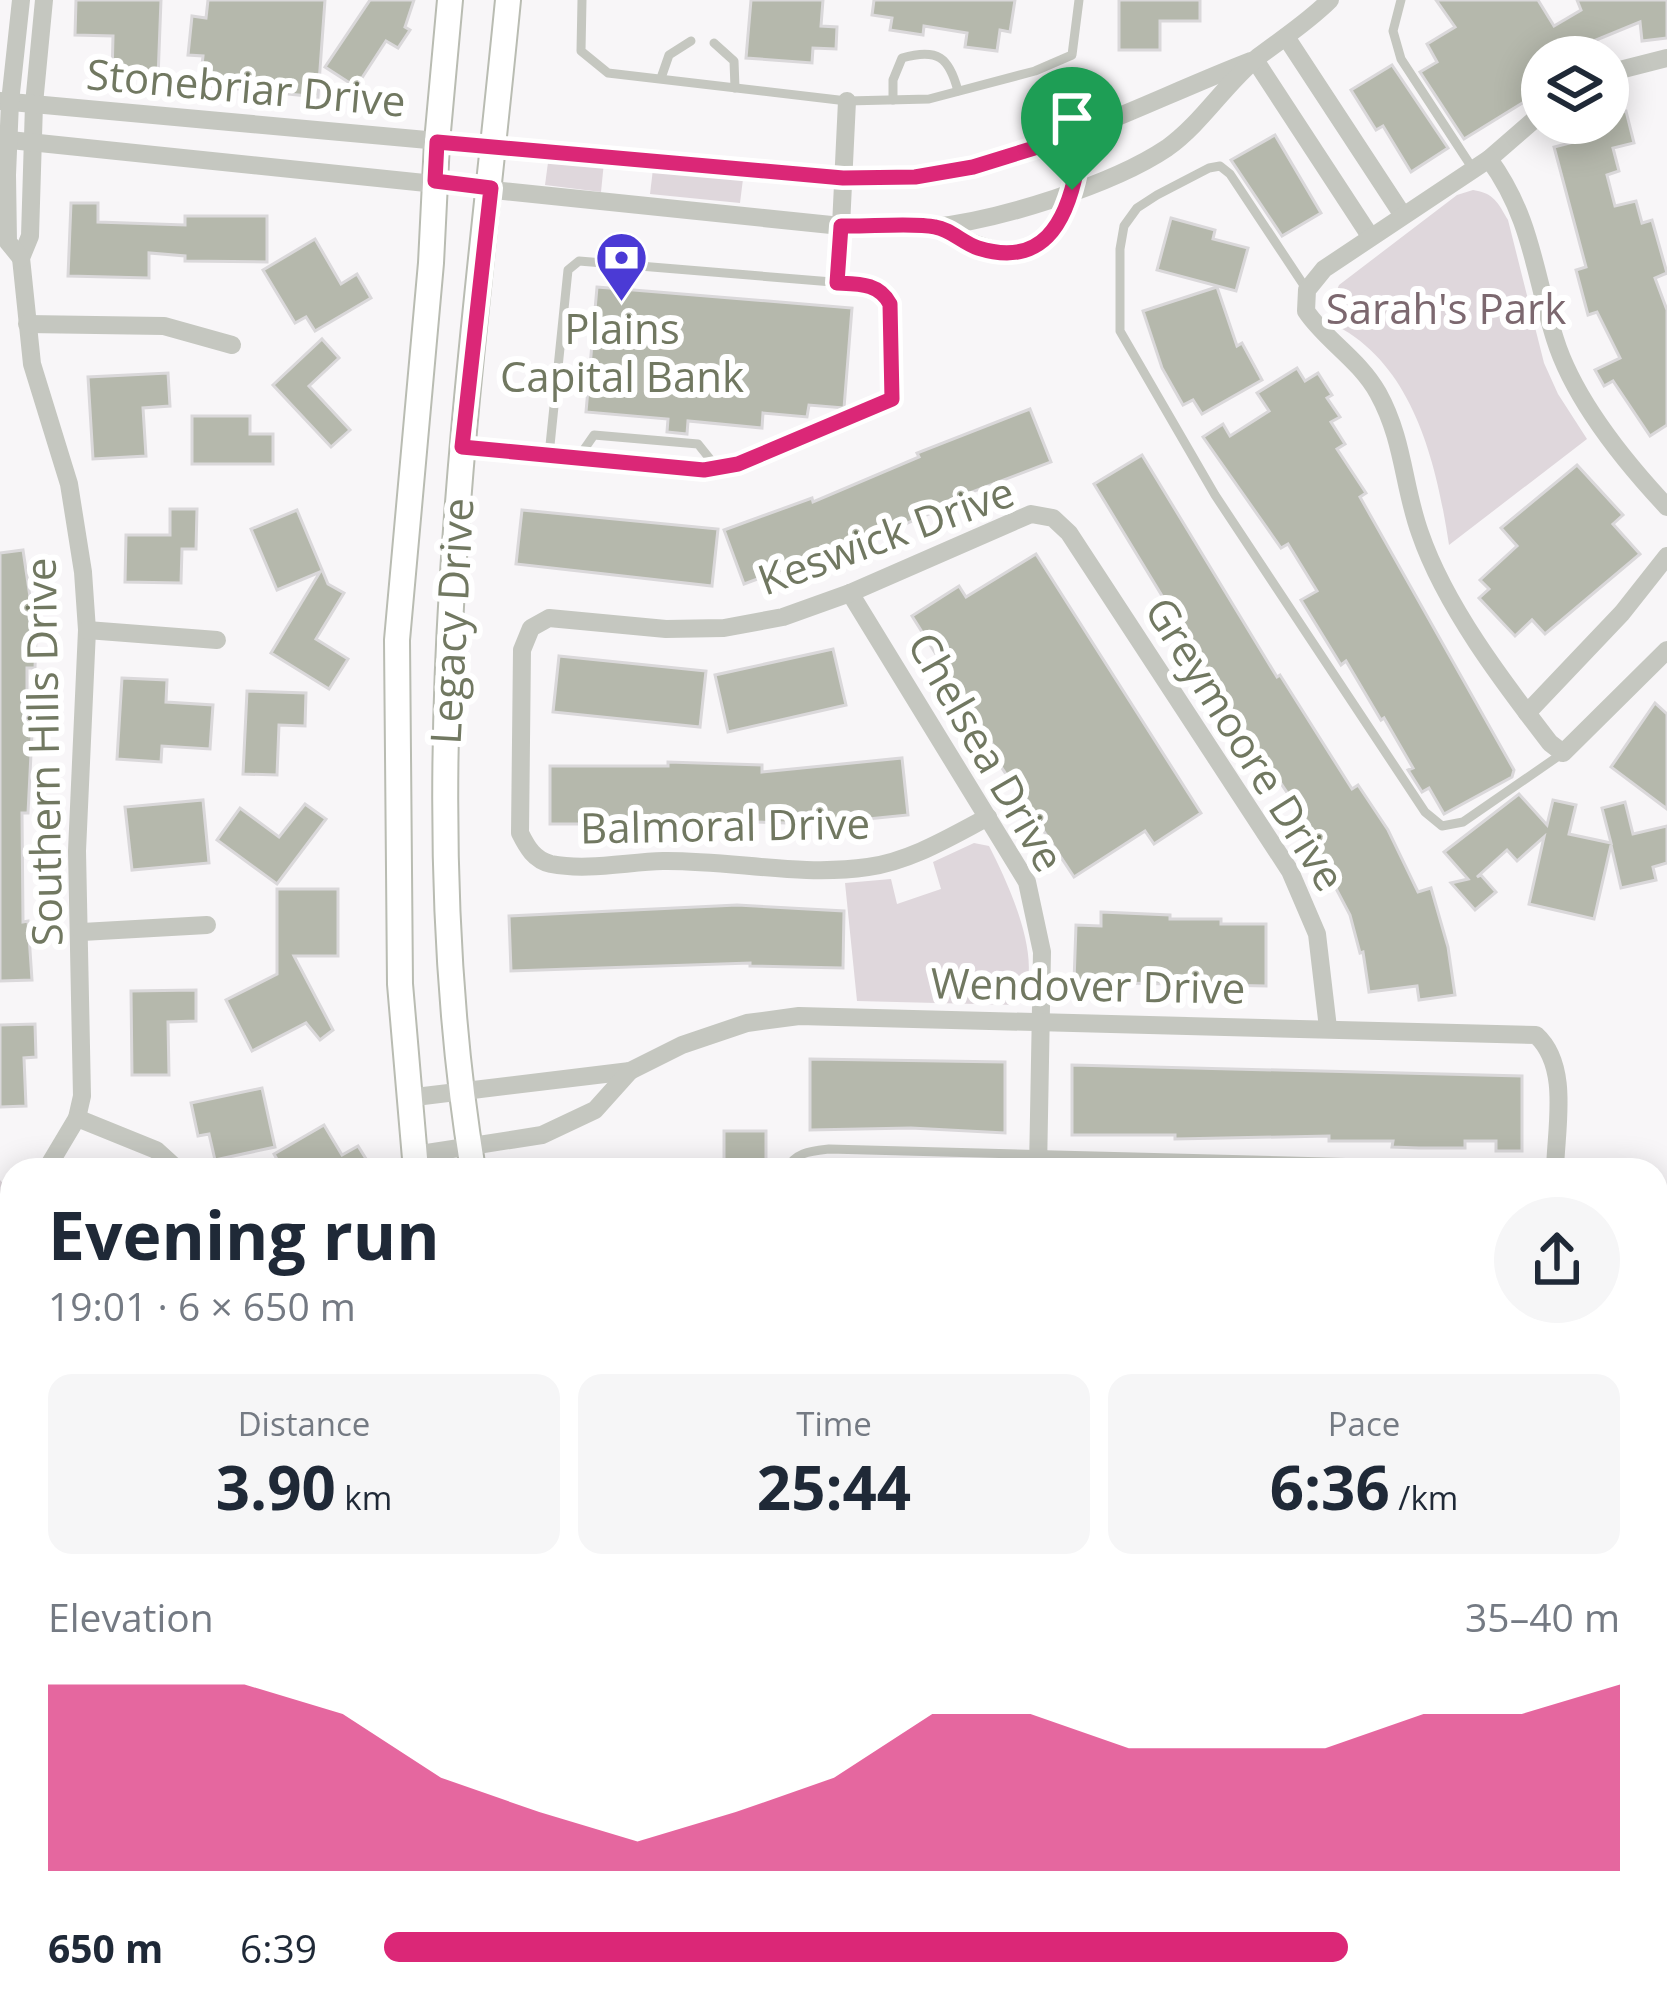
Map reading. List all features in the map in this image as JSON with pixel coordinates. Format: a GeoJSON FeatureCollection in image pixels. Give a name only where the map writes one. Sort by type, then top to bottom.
{"type":"FeatureCollection","features":[{"type":"Feature","properties":{"kind":"main road","name":"Legacy Drive"},"geometry":{"type":"LineString","coordinates":[[414,1158],[400,984],[397,640],[450,0]]}},
{"type":"Feature","properties":{"kind":"main road","name":"Legacy Drive"},"geometry":{"type":"LineString","coordinates":[[471,1158],[460,1093],[446,854],[446,697],[455,511],[508,0]]}},
{"type":"Feature","properties":{"kind":"street","name":"Southern Hills Drive"},"geometry":{"type":"LineString","coordinates":[[21,0],[5,121],[8,242],[21,258]]}},
{"type":"Feature","properties":{"kind":"street","name":"Southern Hills Drive"},"geometry":{"type":"LineString","coordinates":[[44,0],[32,123],[30,236],[21,258],[37,384],[69,484],[87,630],[79,755],[83,1082],[76,1118],[53,1158]]}},
{"type":"Feature","properties":{"kind":"street","name":"Stonebriar Drive"},"geometry":{"type":"LineString","coordinates":[[5,121],[491,188],[841,226],[936,226],[1072,190],[1131,169],[1185,134],[1255,59],[1330,0]]}},
{"type":"Feature","properties":{"kind":"street"},"geometry":{"type":"LineString","coordinates":[[1286,37],[1402,214]]}},
{"type":"Feature","properties":{"kind":"street"},"geometry":{"type":"LineString","coordinates":[[1629,68],[1667,58]]}},
{"type":"Feature","properties":{"kind":"street","name":"Stonebriar Drive"},"geometry":{"type":"LineString","coordinates":[[5,121],[494,145],[843,178],[915,177],[973,167],[1044,145],[1255,59]]}},
{"type":"Feature","properties":{"kind":"street"},"geometry":{"type":"LineString","coordinates":[[1255,59],[1370,236]]}},
{"type":"Feature","properties":{"kind":"street"},"geometry":{"type":"LineString","coordinates":[[841,226],[847,101]]}},
{"type":"Feature","properties":{"kind":"street"},"geometry":{"type":"LineString","coordinates":[[1521,131],[1481,164],[1324,269],[1307,290],[1306,311],[1344,347],[1379,394],[1402,451],[1419,531],[1442,585],[1527,713],[1563,754],[1667,650]]}},
{"type":"Feature","properties":{"kind":"street"},"geometry":{"type":"LineString","coordinates":[[1044,145],[1067,153],[1077,168],[1072,190]]}},
{"type":"Feature","properties":{"kind":"street"},"geometry":{"type":"LineString","coordinates":[[1481,164],[1524,218],[1562,358],[1613,446],[1667,507]]}},
{"type":"Feature","properties":{"kind":"street","name":"Stonebriar Drive"},"geometry":{"type":"LineString","coordinates":[[936,226],[978,248],[1023,252],[1052,237],[1072,190]]}},
{"type":"Feature","properties":{"kind":"street"},"geometry":{"type":"LineString","coordinates":[[27,324],[164,326],[232,345]]}},
{"type":"Feature","properties":{"kind":"street","name":"Keswick Drive"},"geometry":{"type":"LineString","coordinates":[[530,852],[520,832],[522,650],[531,628],[549,618],[666,629],[724,628],[783,617],[850,593],[1030,514],[1053,518]]}},
{"type":"Feature","properties":{"kind":"street","name":"Greymoore Drive"},"geometry":{"type":"LineString","coordinates":[[1053,518],[1069,533],[1290,871],[1317,934],[1328,1028]]}},
{"type":"Feature","properties":{"kind":"street"},"geometry":{"type":"LineString","coordinates":[[1527,713],[1622,613],[1667,556]]}},
{"type":"Feature","properties":{"kind":"street","name":"Chelsea Drive"},"geometry":{"type":"LineString","coordinates":[[850,593],[1027,882],[1042,952],[1038,1158]]}},
{"type":"Feature","properties":{"kind":"street"},"geometry":{"type":"LineString","coordinates":[[87,630],[217,640]]}},
{"type":"Feature","properties":{"kind":"street","name":"Balmoral Drive"},"geometry":{"type":"LineString","coordinates":[[530,852],[547,863],[585,866],[665,861],[806,869],[869,867],[919,852],[988,817]]}},
{"type":"Feature","properties":{"kind":"street"},"geometry":{"type":"LineString","coordinates":[[82,932],[207,926]]}},
{"type":"Feature","properties":{"kind":"street","name":"Wendover Drive"},"geometry":{"type":"LineString","coordinates":[[407,1098],[630,1071],[682,1045],[747,1023],[799,1016],[1536,1035],[1549,1047],[1557,1071],[1555,1158]]}},
{"type":"Feature","properties":{"kind":"street","name":"Wendover Drive"},"geometry":{"type":"LineString","coordinates":[[471,1158],[542,1135],[595,1110],[630,1071]]}},
{"type":"Feature","properties":{"kind":"street"},"geometry":{"type":"LineString","coordinates":[[76,1118],[157,1150],[165,1158]]}},
{"type":"Feature","properties":{"kind":"lane"},"geometry":{"type":"LineString","coordinates":[[582,0],[581,51],[608,73],[847,101],[928,99],[1035,71],[1072,55],[1078,0]]}},
{"type":"Feature","properties":{"kind":"lane"},"geometry":{"type":"LineString","coordinates":[[1401,0],[1393,31],[1401,58],[1481,164]]}},
{"type":"Feature","properties":{"kind":"lane"},"geometry":{"type":"LineString","coordinates":[[661,78],[669,56],[691,41]]}},
{"type":"Feature","properties":{"kind":"lane"},"geometry":{"type":"LineString","coordinates":[[714,44],[734,61],[736,88]]}},
{"type":"Feature","properties":{"kind":"lane"},"geometry":{"type":"LineString","coordinates":[[892,100],[902,58],[921,52],[938,55],[952,69],[958,92]]}},
{"type":"Feature","properties":{"kind":"lane"},"geometry":{"type":"LineString","coordinates":[[1307,290],[1220,166],[1157,195],[1137,208],[1124,226],[1120,331],[1129,350],[1215,496],[1425,812],[1442,826],[1463,823],[1563,754]]}},
{"type":"Feature","properties":{"kind":"lane"},"geometry":{"type":"LineString","coordinates":[[837,283],[841,226]]}},
{"type":"Feature","properties":{"kind":"lane"},"geometry":{"type":"LineString","coordinates":[[462,447],[578,458],[718,469],[892,399],[890,304],[884,292],[869,285],[580,261],[568,270],[549,455]]}},
{"type":"Feature","properties":{"kind":"lane"},"geometry":{"type":"LineString","coordinates":[[578,458],[594,435],[698,444],[718,469]]}},
{"type":"Feature","properties":{"kind":"lane"},"geometry":{"type":"LineString","coordinates":[[795,1158],[829,1149],[963,1158]]}},
{"type":"Feature","properties":{"kind":"green space"},"geometry":{"type":"Polygon","coordinates":[[[549,155],[604,162],[601,192],[545,185],[549,155]]]}},
{"type":"Feature","properties":{"kind":"green space"},"geometry":{"type":"Polygon","coordinates":[[[653,169],[743,179],[740,203],[650,194],[653,169]]]}},
{"type":"Feature","properties":{"kind":"green space","name":"Sarah's Park"},"geometry":{"type":"Polygon","coordinates":[[[1473,190],[1491,196],[1508,220],[1544,363],[1587,439],[1449,545],[1418,421],[1386,366],[1337,326],[1332,302],[1339,285],[1457,195],[1473,190]]]}},
{"type":"Feature","properties":{"kind":"green space"},"geometry":{"type":"Polygon","coordinates":[[[974,843],[989,846],[1022,927],[1029,971],[1016,1005],[857,1001],[845,883],[891,879],[897,904],[941,889],[933,862],[974,843]]]}},
{"type":"Feature","properties":{"kind":"building"},"geometry":{"type":"Polygon","coordinates":[[[76,0],[161,0],[158,78],[112,77],[113,36],[75,35],[76,0]]]}},
{"type":"Feature","properties":{"kind":"building"},"geometry":{"type":"Polygon","coordinates":[[[208,0],[325,0],[318,97],[200,85],[203,56],[188,55],[192,16],[206,18],[208,0]]]}},
{"type":"Feature","properties":{"kind":"building"},"geometry":{"type":"Polygon","coordinates":[[[370,0],[414,0],[405,27],[410,30],[398,48],[386,41],[356,87],[325,67],[370,0]]]}},
{"type":"Feature","properties":{"kind":"building"},"geometry":{"type":"Polygon","coordinates":[[[751,0],[823,0],[821,26],[837,27],[836,49],[813,48],[812,63],[746,58],[751,0]]]}},
{"type":"Feature","properties":{"kind":"building"},"geometry":{"type":"Polygon","coordinates":[[[874,0],[1015,0],[1010,32],[1000,30],[997,51],[965,47],[967,33],[924,26],[923,35],[890,30],[892,18],[872,15],[874,0]]]}},
{"type":"Feature","properties":{"kind":"building"},"geometry":{"type":"Polygon","coordinates":[[[1119,0],[1200,0],[1200,21],[1160,21],[1160,50],[1119,50],[1119,0]]]}},
{"type":"Feature","properties":{"kind":"building"},"geometry":{"type":"Polygon","coordinates":[[[1436,0],[1538,0],[1554,26],[1581,10],[1577,0],[1667,0],[1667,38],[1642,41],[1640,22],[1606,36],[1521,36],[1521,104],[1464,139],[1420,72],[1437,62],[1427,44],[1455,27],[1436,0]]]}},
{"type":"Feature","properties":{"kind":"building"},"geometry":{"type":"Polygon","coordinates":[[[1392,65],[1448,148],[1411,172],[1383,126],[1376,130],[1351,90],[1392,65]]]}},
{"type":"Feature","properties":{"kind":"building"},"geometry":{"type":"Polygon","coordinates":[[[1629,123],[1634,143],[1613,148],[1619,171],[1607,175],[1615,206],[1636,201],[1642,223],[1652,220],[1667,273],[1655,278],[1667,310],[1667,425],[1650,436],[1613,381],[1604,386],[1595,370],[1620,358],[1597,312],[1588,315],[1576,270],[1586,267],[1554,147],[1629,144],[1629,123]]]}},
{"type":"Feature","properties":{"kind":"building"},"geometry":{"type":"Polygon","coordinates":[[[1275,135],[1321,213],[1282,236],[1231,160],[1275,135]]]}},
{"type":"Feature","properties":{"kind":"building"},"geometry":{"type":"Polygon","coordinates":[[[71,203],[98,203],[98,222],[185,225],[185,216],[267,216],[267,262],[185,261],[185,256],[149,253],[149,278],[68,276],[71,203]]]}},
{"type":"Feature","properties":{"kind":"building"},"geometry":{"type":"Polygon","coordinates":[[[1171,218],[1215,230],[1213,239],[1248,248],[1236,291],[1157,270],[1171,218]]]}},
{"type":"Feature","properties":{"kind":"building"},"geometry":{"type":"Polygon","coordinates":[[[315,239],[341,284],[357,274],[371,298],[315,331],[306,317],[295,323],[263,270],[315,239]]]}},
{"type":"Feature","properties":{"kind":"building"},"geometry":{"type":"Polygon","coordinates":[[[597,287],[852,308],[844,408],[809,405],[807,417],[763,413],[762,428],[688,421],[687,434],[667,432],[668,419],[586,412],[597,287]]]}},
{"type":"Feature","properties":{"kind":"building"},"geometry":{"type":"Polygon","coordinates":[[[1217,287],[1237,346],[1242,343],[1262,380],[1202,414],[1193,400],[1183,405],[1162,368],[1143,311],[1217,287]]]}},
{"type":"Feature","properties":{"kind":"building"},"geometry":{"type":"Polygon","coordinates":[[[322,339],[339,358],[309,386],[350,430],[331,447],[273,385],[322,339]]]}},
{"type":"Feature","properties":{"kind":"building"},"geometry":{"type":"Polygon","coordinates":[[[1297,368],[1305,381],[1318,373],[1332,395],[1327,398],[1340,417],[1331,422],[1345,444],[1337,449],[1366,493],[1360,497],[1514,770],[1512,777],[1444,814],[1429,788],[1422,792],[1384,718],[1381,720],[1346,661],[1341,665],[1301,600],[1317,591],[1288,544],[1281,548],[1203,437],[1223,424],[1230,436],[1269,411],[1257,393],[1297,368]]]}},
{"type":"Feature","properties":{"kind":"building"},"geometry":{"type":"Polygon","coordinates":[[[168,373],[170,406],[143,408],[146,456],[93,459],[88,377],[168,373]]]}},
{"type":"Feature","properties":{"kind":"building"},"geometry":{"type":"Polygon","coordinates":[[[1030,409],[1051,462],[927,509],[929,514],[844,550],[744,584],[724,530],[812,498],[813,502],[919,457],[917,453],[1030,409]]]}},
{"type":"Feature","properties":{"kind":"building"},"geometry":{"type":"Polygon","coordinates":[[[192,416],[250,416],[250,434],[273,434],[273,464],[192,464],[192,416]]]}},
{"type":"Feature","properties":{"kind":"building"},"geometry":{"type":"Polygon","coordinates":[[[1142,455],[1277,677],[1280,675],[1352,789],[1358,785],[1388,830],[1418,892],[1431,888],[1448,947],[1455,995],[1419,1000],[1417,986],[1369,992],[1363,952],[1350,915],[1300,820],[1304,818],[1226,701],[1094,484],[1142,455]]]}},
{"type":"Feature","properties":{"kind":"building"},"geometry":{"type":"Polygon","coordinates":[[[1577,465],[1623,515],[1613,524],[1640,554],[1545,634],[1532,620],[1515,636],[1479,598],[1489,589],[1480,580],[1517,546],[1501,528],[1577,465]]]}},
{"type":"Feature","properties":{"kind":"building"},"geometry":{"type":"Polygon","coordinates":[[[170,509],[197,509],[196,549],[182,549],[181,583],[125,582],[126,535],[170,535],[170,509]]]}},
{"type":"Feature","properties":{"kind":"building"},"geometry":{"type":"Polygon","coordinates":[[[297,510],[328,584],[344,593],[316,639],[348,659],[329,689],[271,653],[320,572],[277,590],[251,529],[297,510]]]}},
{"type":"Feature","properties":{"kind":"building"},"geometry":{"type":"Polygon","coordinates":[[[522,510],[718,529],[712,586],[516,564],[522,510]]]}},
{"type":"Feature","properties":{"kind":"building"},"geometry":{"type":"Polygon","coordinates":[[[23,550],[36,637],[35,668],[27,668],[27,734],[32,734],[28,813],[22,813],[23,922],[28,921],[32,980],[0,981],[0,553],[23,550]]]}},
{"type":"Feature","properties":{"kind":"building"},"geometry":{"type":"Polygon","coordinates":[[[1036,554],[1201,813],[1154,844],[1145,831],[1074,877],[992,753],[996,750],[912,616],[959,586],[966,597],[1036,554]]]}},
{"type":"Feature","properties":{"kind":"building"},"geometry":{"type":"Polygon","coordinates":[[[833,649],[846,705],[728,732],[715,675],[833,649]]]}},
{"type":"Feature","properties":{"kind":"building"},"geometry":{"type":"Polygon","coordinates":[[[559,656],[706,671],[700,727],[553,712],[559,656]]]}},
{"type":"Feature","properties":{"kind":"building"},"geometry":{"type":"Polygon","coordinates":[[[122,678],[167,680],[166,702],[213,705],[210,749],[162,746],[161,762],[117,759],[122,678]]]}},
{"type":"Feature","properties":{"kind":"building"},"geometry":{"type":"Polygon","coordinates":[[[247,691],[306,693],[305,726],[279,725],[277,775],[243,774],[247,691]]]}},
{"type":"Feature","properties":{"kind":"building"},"geometry":{"type":"Polygon","coordinates":[[[1655,703],[1667,714],[1667,809],[1611,767],[1655,703]]]}},
{"type":"Feature","properties":{"kind":"building"},"geometry":{"type":"Polygon","coordinates":[[[902,758],[908,815],[788,827],[787,823],[645,819],[645,824],[550,824],[550,766],[668,766],[668,762],[762,765],[762,772],[902,758]]]}},
{"type":"Feature","properties":{"kind":"building"},"geometry":{"type":"Polygon","coordinates":[[[1519,794],[1547,825],[1553,800],[1576,805],[1569,834],[1611,843],[1602,808],[1625,802],[1633,834],[1667,826],[1667,863],[1653,867],[1656,880],[1621,888],[1611,845],[1594,919],[1529,904],[1544,837],[1517,861],[1507,850],[1477,877],[1481,875],[1496,892],[1475,910],[1451,883],[1468,879],[1444,852],[1519,794]]]}},
{"type":"Feature","properties":{"kind":"building"},"geometry":{"type":"Polygon","coordinates":[[[203,800],[209,863],[132,870],[125,807],[203,800]]]}},
{"type":"Feature","properties":{"kind":"building"},"geometry":{"type":"Polygon","coordinates":[[[305,804],[326,819],[277,884],[217,840],[240,808],[279,837],[305,804]]]}},
{"type":"Feature","properties":{"kind":"building"},"geometry":{"type":"Polygon","coordinates":[[[277,889],[338,889],[338,956],[294,956],[333,1030],[320,1040],[306,1023],[252,1051],[226,1000],[277,974],[277,889]]]}},
{"type":"Feature","properties":{"kind":"building"},"geometry":{"type":"Polygon","coordinates":[[[737,905],[844,911],[843,968],[750,963],[511,971],[509,916],[737,905]]]}},
{"type":"Feature","properties":{"kind":"building"},"geometry":{"type":"Polygon","coordinates":[[[1101,912],[1266,924],[1266,986],[1074,982],[1076,925],[1101,926],[1101,912]]]}},
{"type":"Feature","properties":{"kind":"building"},"geometry":{"type":"Polygon","coordinates":[[[196,990],[196,1021],[168,1022],[169,1075],[132,1075],[131,991],[196,990]]]}},
{"type":"Feature","properties":{"kind":"building"},"geometry":{"type":"Polygon","coordinates":[[[35,1024],[36,1057],[24,1058],[26,1106],[0,1107],[0,1025],[35,1024]]]}},
{"type":"Feature","properties":{"kind":"building"},"geometry":{"type":"Polygon","coordinates":[[[810,1059],[1005,1062],[1005,1133],[810,1130],[810,1059]]]}},
{"type":"Feature","properties":{"kind":"building"},"geometry":{"type":"Polygon","coordinates":[[[1072,1065],[1522,1076],[1522,1151],[1496,1151],[1496,1141],[1465,1141],[1465,1148],[1419,1148],[1392,1147],[1393,1141],[1329,1141],[1329,1136],[1072,1135],[1072,1065]]]}},
{"type":"Feature","properties":{"kind":"building"},"geometry":{"type":"Polygon","coordinates":[[[262,1088],[275,1147],[215,1158],[209,1134],[198,1136],[191,1103],[262,1088]]]}},
{"type":"Feature","properties":{"kind":"building"},"geometry":{"type":"Polygon","coordinates":[[[324,1125],[342,1155],[358,1146],[366,1158],[276,1158],[274,1154],[324,1125]]]}},
{"type":"Feature","properties":{"kind":"building"},"geometry":{"type":"Polygon","coordinates":[[[724,1131],[766,1131],[766,1158],[724,1158],[724,1131]]]}},
{"type":"Feature","properties":{"kind":"place","name":"Plains Capital Bank"},"geometry":{"type":"Point","coordinates":[622,303]}},
{"type":"Feature","properties":{"kind":"route"},"geometry":{"type":"LineString","coordinates":[[437,142],[843,178],[915,177],[973,167],[1044,145],[1067,153],[1077,168],[1072,190],[1052,237],[1023,252],[978,248],[936,226],[841,226],[837,283],[869,285],[884,292],[890,304],[892,399],[738,464],[704,470],[462,447],[491,188],[435,181],[437,142]]}}]}
